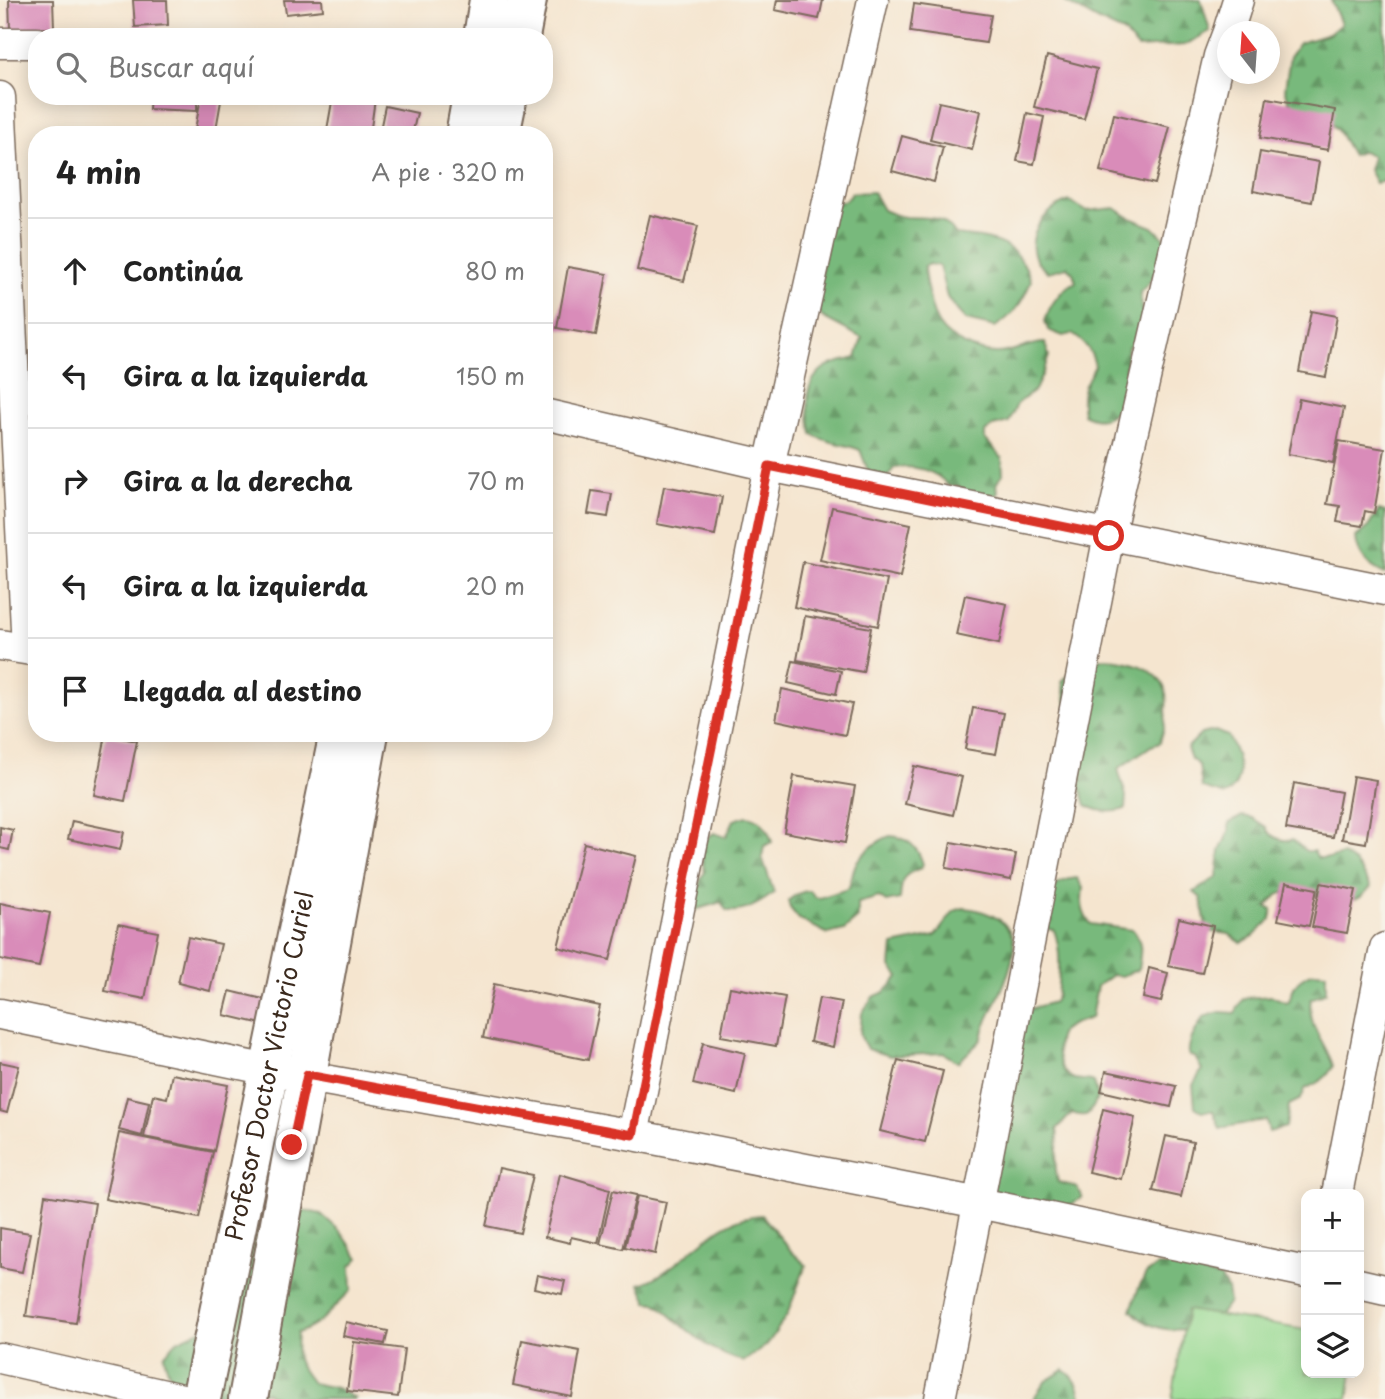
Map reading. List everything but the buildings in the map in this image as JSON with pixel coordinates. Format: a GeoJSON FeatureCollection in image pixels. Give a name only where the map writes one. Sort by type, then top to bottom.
{"type":"FeatureCollection","features":[{"type":"Feature","properties":{"kind":"main road"},"geometry":{"type":"LineString","coordinates":[[484,28],[489,0]]}},
{"type":"Feature","properties":{"kind":"main road"},"geometry":{"type":"LineString","coordinates":[[522,28],[527,0]]}},
{"type":"Feature","properties":{"kind":"main road"},"geometry":{"type":"LineString","coordinates":[[467,126],[471,105]]}},
{"type":"Feature","properties":{"kind":"main road"},"geometry":{"type":"LineString","coordinates":[[502,126],[506,105]]}},
{"type":"Feature","properties":{"kind":"main road","name":"Profesor Doctor Victorio Curiel"},"geometry":{"type":"LineString","coordinates":[[201,1399],[337,742]]}},
{"type":"Feature","properties":{"kind":"main road","name":"Profesor Doctor Victorio Curiel"},"geometry":{"type":"LineString","coordinates":[[248,1399],[292,1145],[367,742]]}},
{"type":"Feature","properties":{"kind":"street"},"geometry":{"type":"LineString","coordinates":[[633,1135],[769,466],[873,0]]}},
{"type":"Feature","properties":{"kind":"street"},"geometry":{"type":"LineString","coordinates":[[1231,21],[1238,0]]}},
{"type":"Feature","properties":{"kind":"street"},"geometry":{"type":"LineString","coordinates":[[0,43],[28,43]]}},
{"type":"Feature","properties":{"kind":"street"},"geometry":{"type":"LineString","coordinates":[[940,1399],[1109,536],[1217,65]]}},
{"type":"Feature","properties":{"kind":"street"},"geometry":{"type":"LineString","coordinates":[[0,97],[24,308],[21,649]]}},
{"type":"Feature","properties":{"kind":"street"},"geometry":{"type":"LineString","coordinates":[[553,416],[769,466],[1385,590]]}},
{"type":"Feature","properties":{"kind":"street"},"geometry":{"type":"LineString","coordinates":[[1338,1189],[1385,948]]}},
{"type":"Feature","properties":{"kind":"street"},"geometry":{"type":"LineString","coordinates":[[0,1014],[269,1070],[633,1135],[979,1203],[1301,1271]]}},
{"type":"Feature","properties":{"kind":"street"},"geometry":{"type":"LineString","coordinates":[[1364,1285],[1385,1290]]}},
{"type":"Feature","properties":{"kind":"street"},"geometry":{"type":"LineString","coordinates":[[0,1358],[182,1399]]}},
{"type":"Feature","properties":{"kind":"green space"},"geometry":{"type":"Polygon","coordinates":[[[1062,0],[1201,0],[1210,31],[1185,45],[1138,48],[1123,32],[1062,0]]]}},
{"type":"Feature","properties":{"kind":"green space"},"geometry":{"type":"Polygon","coordinates":[[[1331,0],[1385,0],[1385,181],[1376,183],[1369,170],[1373,157],[1364,151],[1352,155],[1326,117],[1297,110],[1289,101],[1285,89],[1290,56],[1299,43],[1329,34],[1341,24],[1331,0]]]}},
{"type":"Feature","properties":{"kind":"green space"},"geometry":{"type":"Polygon","coordinates":[[[873,192],[883,210],[902,217],[939,220],[956,235],[1002,244],[1019,258],[1026,268],[1031,281],[1024,296],[1017,308],[995,327],[966,320],[947,297],[939,266],[924,266],[936,320],[944,331],[957,341],[973,348],[997,353],[1045,343],[1049,356],[1035,390],[1017,404],[1009,422],[993,426],[985,432],[985,439],[1002,458],[1003,474],[997,482],[998,494],[982,497],[971,495],[958,486],[948,486],[931,472],[917,468],[894,468],[886,479],[870,476],[860,450],[812,434],[808,398],[812,382],[824,368],[856,358],[862,338],[822,317],[816,302],[833,204],[846,200],[852,193],[873,192]]]}},
{"type":"Feature","properties":{"kind":"green space"},"geometry":{"type":"Polygon","coordinates":[[[1070,201],[1086,211],[1115,208],[1130,218],[1153,227],[1166,240],[1154,275],[1140,292],[1145,322],[1142,334],[1128,347],[1125,369],[1131,378],[1125,396],[1116,411],[1102,418],[1083,414],[1082,393],[1095,366],[1090,351],[1072,334],[1063,336],[1048,330],[1045,321],[1057,298],[1076,282],[1073,273],[1067,267],[1048,272],[1038,263],[1034,253],[1035,232],[1041,222],[1049,213],[1070,201]]]}},
{"type":"Feature","properties":{"kind":"green space"},"geometry":{"type":"Polygon","coordinates":[[[1379,510],[1385,512],[1385,574],[1365,560],[1356,537],[1368,527],[1379,510]]]}},
{"type":"Feature","properties":{"kind":"green space"},"geometry":{"type":"Polygon","coordinates":[[[1105,658],[1147,669],[1165,689],[1167,701],[1160,743],[1151,746],[1118,769],[1126,796],[1125,809],[1110,812],[1086,805],[1080,786],[1082,779],[1078,773],[1062,681],[1081,665],[1105,658]]]}},
{"type":"Feature","properties":{"kind":"green space"},"geometry":{"type":"Polygon","coordinates":[[[1215,731],[1228,736],[1237,760],[1236,783],[1225,795],[1202,788],[1199,765],[1191,759],[1187,748],[1201,734],[1215,731]]]}},
{"type":"Feature","properties":{"kind":"green space"},"geometry":{"type":"Polygon","coordinates":[[[747,816],[760,822],[772,842],[764,846],[762,857],[774,893],[757,904],[738,911],[726,910],[721,902],[695,910],[701,878],[705,872],[702,855],[705,840],[714,833],[726,837],[734,820],[747,816]]]}},
{"type":"Feature","properties":{"kind":"green space"},"geometry":{"type":"Polygon","coordinates":[[[1242,816],[1252,818],[1277,838],[1293,840],[1306,851],[1314,851],[1318,858],[1343,855],[1356,864],[1371,887],[1360,897],[1350,901],[1286,892],[1278,895],[1266,907],[1272,909],[1271,919],[1254,936],[1241,943],[1229,934],[1213,932],[1206,926],[1201,898],[1194,892],[1217,877],[1220,851],[1229,831],[1229,823],[1242,816]]]}},
{"type":"Feature","properties":{"kind":"green space"},"geometry":{"type":"Polygon","coordinates":[[[890,836],[902,838],[911,844],[923,864],[904,879],[900,899],[886,902],[879,897],[858,903],[858,918],[844,930],[828,934],[799,919],[790,908],[788,901],[801,893],[810,891],[819,898],[848,889],[855,866],[861,857],[875,844],[890,836]]]}},
{"type":"Feature","properties":{"kind":"green space"},"geometry":{"type":"Polygon","coordinates":[[[1077,878],[1083,888],[1084,911],[1091,924],[1133,930],[1139,940],[1140,949],[1138,970],[1121,976],[1112,975],[1097,986],[1091,1018],[1066,1028],[1059,1038],[1059,1058],[1063,1070],[1072,1078],[1094,1082],[1098,1097],[1089,1113],[1072,1113],[1057,1129],[1058,1182],[1077,1187],[1082,1197],[1066,1209],[996,1200],[988,1175],[1008,1134],[1013,1110],[1010,1100],[992,1072],[993,1058],[1001,1039],[1018,1016],[1030,1009],[1054,1002],[1057,996],[1057,938],[1054,930],[1035,927],[1053,888],[1059,883],[1077,878]]]}},
{"type":"Feature","properties":{"kind":"green space"},"geometry":{"type":"Polygon","coordinates":[[[963,908],[985,912],[998,919],[1009,929],[1014,946],[1009,970],[981,1040],[958,1062],[943,1053],[891,1056],[867,1049],[860,1035],[862,1013],[873,997],[885,992],[899,977],[891,967],[893,945],[935,936],[954,911],[963,908]]]}},
{"type":"Feature","properties":{"kind":"green space"},"geometry":{"type":"Polygon","coordinates":[[[1315,972],[1326,973],[1326,992],[1311,999],[1310,1009],[1314,1026],[1333,1066],[1328,1075],[1305,1089],[1301,1099],[1289,1105],[1286,1127],[1269,1132],[1266,1120],[1220,1128],[1213,1111],[1202,1111],[1195,1107],[1193,1085],[1202,1070],[1195,1057],[1189,1056],[1189,1050],[1203,1017],[1220,1012],[1235,1013],[1246,998],[1272,996],[1289,1001],[1298,982],[1304,976],[1315,972]]]}},
{"type":"Feature","properties":{"kind":"green space"},"geometry":{"type":"Polygon","coordinates":[[[282,1206],[321,1214],[341,1232],[359,1258],[351,1266],[352,1290],[321,1320],[297,1333],[296,1350],[299,1365],[312,1383],[336,1388],[356,1399],[279,1399],[266,1392],[233,1399],[187,1399],[172,1378],[164,1355],[177,1341],[211,1325],[249,1233],[282,1206]]]}},
{"type":"Feature","properties":{"kind":"green space"},"geometry":{"type":"Polygon","coordinates":[[[762,1215],[806,1265],[787,1315],[767,1345],[744,1361],[708,1346],[656,1303],[648,1302],[640,1284],[671,1267],[728,1224],[762,1215]]]}},
{"type":"Feature","properties":{"kind":"green space"},"geometry":{"type":"Polygon","coordinates":[[[1158,1266],[1176,1266],[1221,1278],[1227,1289],[1229,1302],[1211,1326],[1178,1330],[1158,1327],[1149,1324],[1131,1310],[1146,1274],[1158,1266]]]}},
{"type":"Feature","properties":{"kind":"green space"},"geometry":{"type":"Polygon","coordinates":[[[1187,1310],[1301,1329],[1301,1378],[1351,1378],[1348,1399],[1172,1399],[1187,1310]]]}},
{"type":"Feature","properties":{"kind":"green space"},"geometry":{"type":"Polygon","coordinates":[[[1064,1370],[1076,1382],[1081,1399],[1033,1399],[1045,1382],[1064,1370]]]}},
{"type":"Feature","properties":{"kind":"route"},"geometry":{"type":"LineString","coordinates":[[292,1145],[307,1075],[633,1135],[769,466],[1109,536]]}}]}
